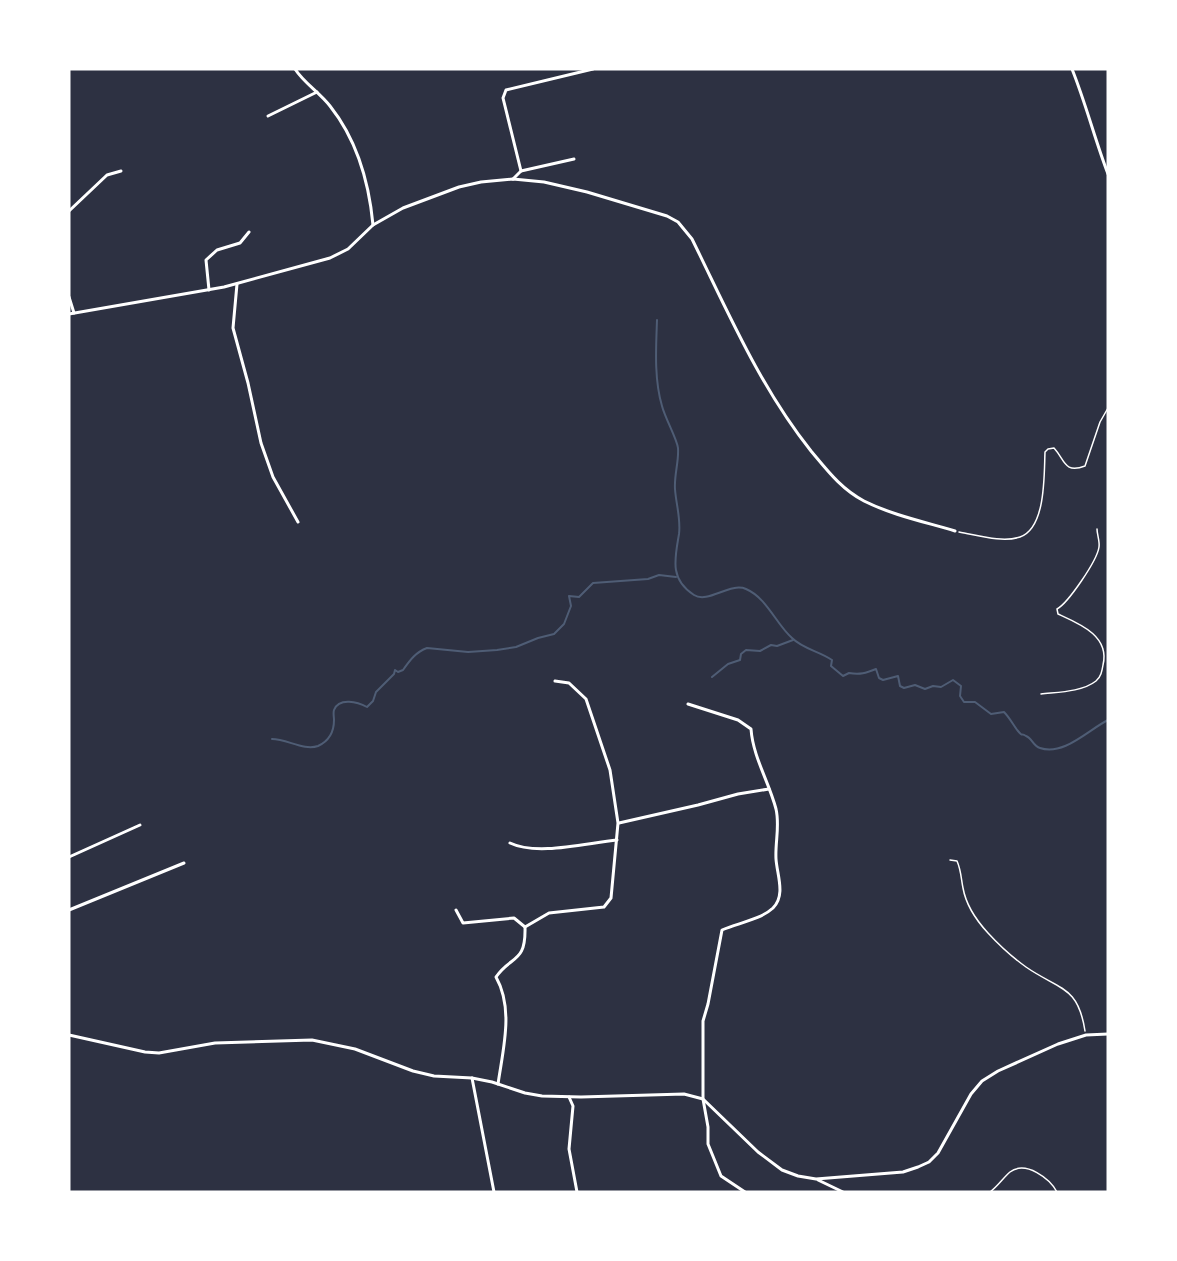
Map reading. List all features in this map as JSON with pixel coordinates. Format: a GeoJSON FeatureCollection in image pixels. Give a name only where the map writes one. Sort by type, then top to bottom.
{"type":"FeatureCollection","features":[{"type":"Feature","properties":{"kind":"street"},"geometry":{"type":"LineString","coordinates":[[295,69],[329,105],[348,132],[363,166],[373,225]]}},
{"type":"Feature","properties":{"kind":"street"},"geometry":{"type":"LineString","coordinates":[[521,171],[502,98],[506,90],[592,69]]}},
{"type":"Feature","properties":{"kind":"street"},"geometry":{"type":"LineString","coordinates":[[1072,69],[1086,103],[1098,149],[1108,174]]}},
{"type":"Feature","properties":{"kind":"street"},"geometry":{"type":"LineString","coordinates":[[268,116],[317,92]]}},
{"type":"Feature","properties":{"kind":"street"},"geometry":{"type":"LineString","coordinates":[[513,179],[521,171],[574,159]]}},
{"type":"Feature","properties":{"kind":"street"},"geometry":{"type":"LineString","coordinates":[[69,211],[107,175],[121,171]]}},
{"type":"Feature","properties":{"kind":"street"},"geometry":{"type":"LineString","coordinates":[[69,314],[237,284],[330,258],[348,249],[373,225],[403,208],[424,198],[459,187],[513,179],[544,182],[587,192],[667,216],[678,222],[692,239],[768,390],[789,423],[837,483],[864,501],[955,531]]}},
{"type":"Feature","properties":{"kind":"street"},"geometry":{"type":"LineString","coordinates":[[209,290],[206,260],[217,250],[240,243],[249,232]]}},
{"type":"Feature","properties":{"kind":"street"},"geometry":{"type":"LineString","coordinates":[[237,284],[233,328],[261,443],[273,477],[298,522]]}},
{"type":"Feature","properties":{"kind":"street"},"geometry":{"type":"LineString","coordinates":[[69,297],[74,313]]}},
{"type":"Feature","properties":{"kind":"street"},"geometry":{"type":"LineString","coordinates":[[525,927],[549,913],[604,907],[610,898],[618,823],[610,770],[586,699],[569,683],[555,681]]}},
{"type":"Feature","properties":{"kind":"street"},"geometry":{"type":"LineString","coordinates":[[688,704],[738,720],[751,729],[752,741],[776,808],[779,829],[776,858],[781,894],[773,908],[722,930],[703,1021],[703,1099],[708,1127],[708,1144],[721,1176],[745,1192]]}},
{"type":"Feature","properties":{"kind":"street"},"geometry":{"type":"LineString","coordinates":[[618,823],[738,794],[769,789]]}},
{"type":"Feature","properties":{"kind":"street"},"geometry":{"type":"LineString","coordinates":[[69,857],[140,825]]}},
{"type":"Feature","properties":{"kind":"street"},"geometry":{"type":"LineString","coordinates":[[510,843],[521,848],[541,848],[617,840]]}},
{"type":"Feature","properties":{"kind":"street"},"geometry":{"type":"LineString","coordinates":[[69,910],[184,863]]}},
{"type":"Feature","properties":{"kind":"street"},"geometry":{"type":"LineString","coordinates":[[456,910],[464,923],[514,918],[525,927]]}},
{"type":"Feature","properties":{"kind":"street"},"geometry":{"type":"LineString","coordinates":[[498,1084],[507,1020],[505,1001],[496,977],[501,969],[519,957],[525,938],[525,927]]}},
{"type":"Feature","properties":{"kind":"street"},"geometry":{"type":"LineString","coordinates":[[69,1035],[145,1053],[159,1053],[215,1043],[312,1040],[355,1049],[413,1071],[434,1076],[472,1078],[525,1093],[569,1096],[684,1094],[703,1099],[758,1152],[782,1170],[816,1179],[903,1172],[924,1165],[938,1153],[971,1094],[982,1081],[998,1071],[1058,1044],[1088,1035],[1108,1034]]}},
{"type":"Feature","properties":{"kind":"street"},"geometry":{"type":"LineString","coordinates":[[472,1078],[494,1192]]}},
{"type":"Feature","properties":{"kind":"street"},"geometry":{"type":"LineString","coordinates":[[569,1096],[573,1106],[568,1149],[578,1192]]}},
{"type":"Feature","properties":{"kind":"street"},"geometry":{"type":"LineString","coordinates":[[816,1179],[843,1192]]}},
{"type":"Feature","properties":{"kind":"path"},"geometry":{"type":"LineString","coordinates":[[955,531],[1004,538],[1020,537],[1032,528],[1039,515],[1045,452],[1054,448],[1064,464],[1070,468],[1078,469],[1085,466],[1100,422],[1108,408]]}},
{"type":"Feature","properties":{"kind":"path"},"geometry":{"type":"LineString","coordinates":[[1041,694],[1078,689],[1095,682],[1101,676],[1106,655],[1099,640],[1084,626],[1059,614],[1057,609],[1069,598],[1088,570],[1099,547],[1097,529]]}},
{"type":"Feature","properties":{"kind":"path"},"geometry":{"type":"LineString","coordinates":[[950,860],[957,861],[963,890],[972,912],[987,932],[1027,968],[1058,984],[1073,996],[1082,1011],[1088,1035]]}},
{"type":"Feature","properties":{"kind":"path"},"geometry":{"type":"LineString","coordinates":[[990,1192],[1011,1170],[1023,1167],[1052,1184],[1057,1192]]}},
{"type":"Feature","properties":{"kind":"waterway"},"geometry":{"type":"LineString","coordinates":[[657,320],[656,363],[659,396],[678,448],[675,484],[679,528],[675,560],[677,575],[686,589],[700,597],[733,588],[746,589],[760,598],[792,638],[832,660],[831,666],[843,676],[876,669],[879,678],[883,680],[898,676],[900,686],[904,688],[915,685],[925,689],[933,686],[941,687],[953,680],[961,686],[960,696],[964,702],[975,702],[991,714],[1004,712],[1020,733],[1040,748],[1049,750],[1067,745],[1108,720]]}},
{"type":"Feature","properties":{"kind":"waterway"},"geometry":{"type":"LineString","coordinates":[[272,739],[307,747],[322,744],[332,732],[336,706],[349,702],[367,707],[373,701],[376,692],[394,674],[395,670],[398,672],[403,670],[414,657],[427,648],[468,652],[516,647],[554,634],[564,624],[571,606],[569,596],[579,597],[593,583],[648,579],[659,575],[676,577]]}},
{"type":"Feature","properties":{"kind":"waterway"},"geometry":{"type":"LineString","coordinates":[[712,677],[728,664],[740,660],[741,654],[746,650],[760,651],[771,645],[777,646],[793,640]]}}]}
